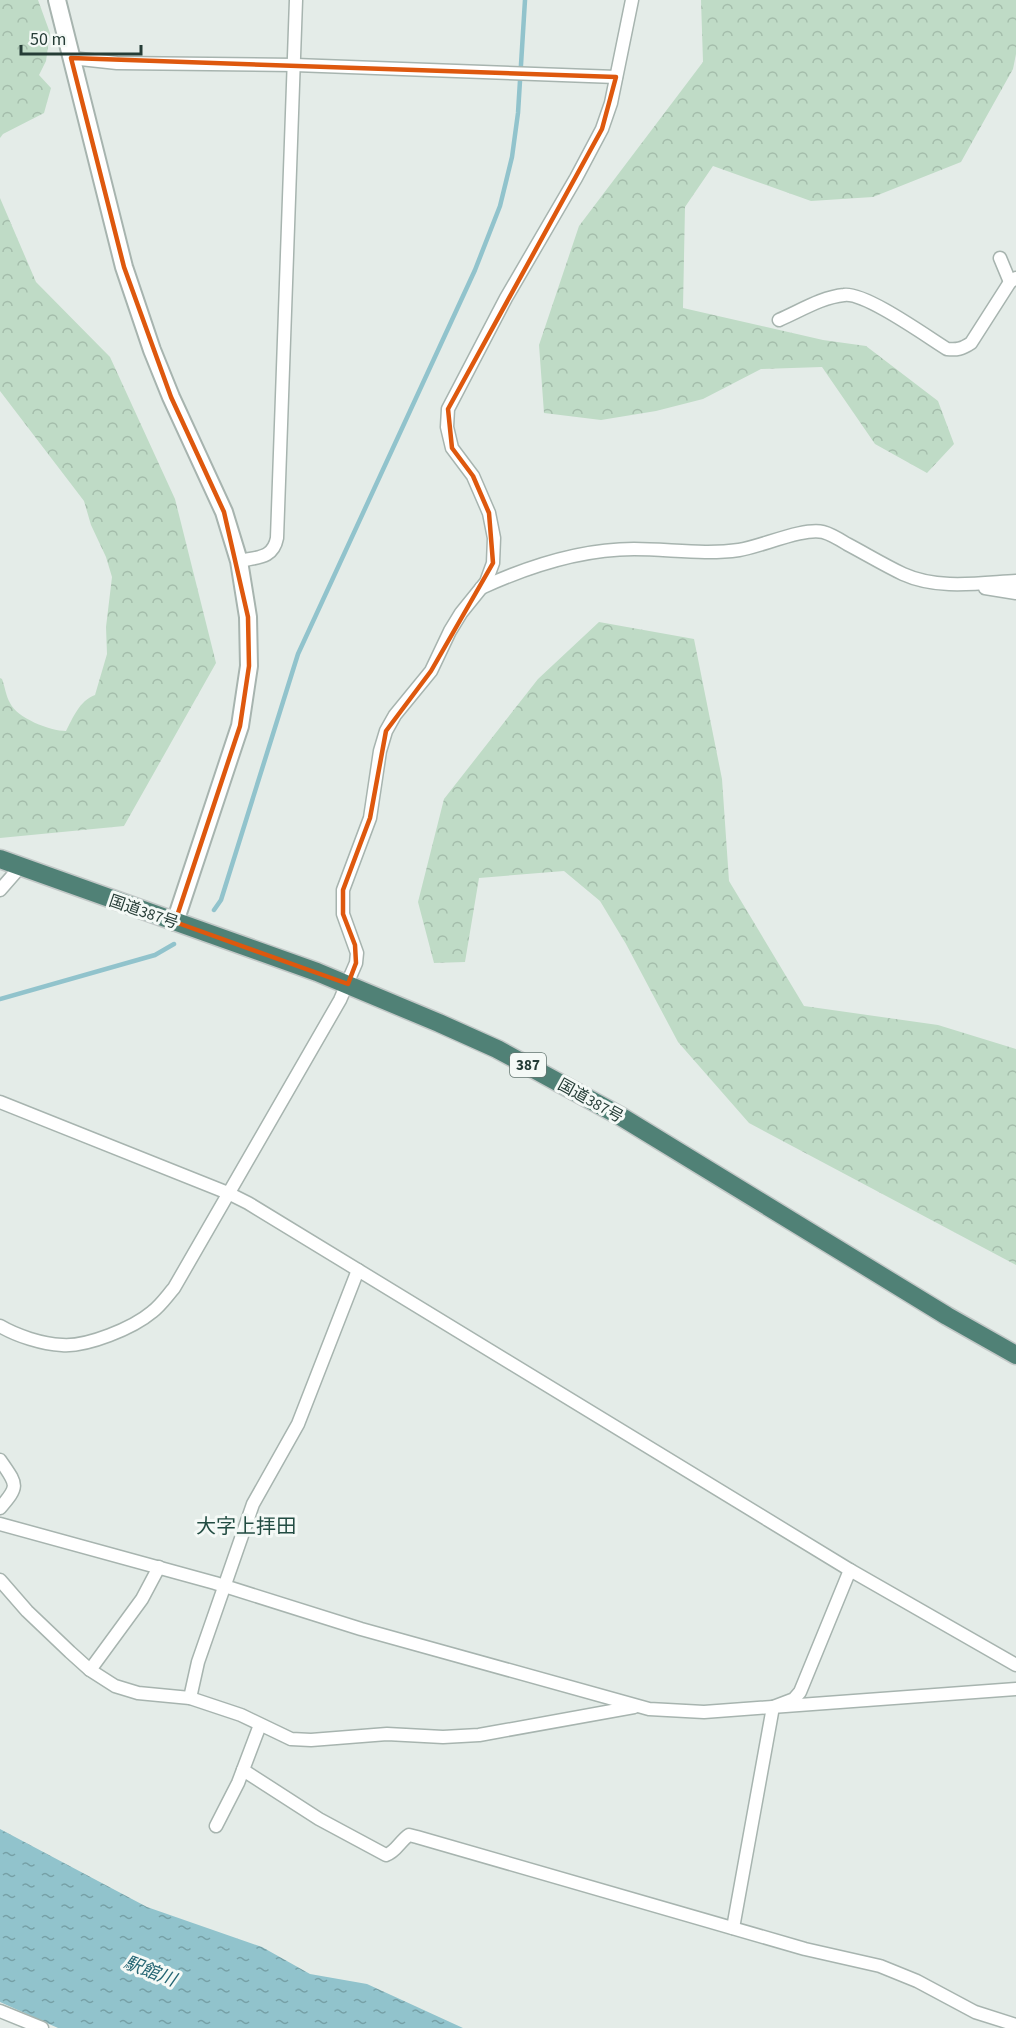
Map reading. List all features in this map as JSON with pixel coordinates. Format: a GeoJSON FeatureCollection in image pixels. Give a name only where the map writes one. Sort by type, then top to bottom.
{"type":"FeatureCollection","features":[{"type":"Feature","properties":{"kind":"highway","name":"国道387号"},"geometry":{"type":"LineString","coordinates":[[0,859],[348,984],[466,1034],[549,1076],[630,1122],[947,1316],[1016,1354]]}},
{"type":"Feature","properties":{"kind":"street"},"geometry":{"type":"LineString","coordinates":[[57,0],[114,230],[134,297],[171,397],[224,512],[239,561],[248,617],[249,666],[240,726],[175,922]]}},
{"type":"Feature","properties":{"kind":"street"},"geometry":{"type":"LineString","coordinates":[[239,561],[266,555],[275,548],[277,538],[296,0]]}},
{"type":"Feature","properties":{"kind":"street"},"geometry":{"type":"LineString","coordinates":[[0,1326],[14,1333],[62,1346],[92,1341],[135,1324],[154,1311],[174,1288],[348,984],[356,963],[357,953],[343,914],[343,890],[370,818],[386,731],[431,671],[461,613],[486,582],[493,563],[494,538],[489,513],[473,476],[452,448],[447,427],[448,409],[506,298],[602,129],[611,104],[632,0]]}},
{"type":"Feature","properties":{"kind":"street"},"geometry":{"type":"LineString","coordinates":[[71,58],[117,63],[295,65],[616,77]]}},
{"type":"Feature","properties":{"kind":"street"},"geometry":{"type":"LineString","coordinates":[[779,320],[830,297],[847,294],[864,298],[947,349],[963,348],[971,343],[1013,280],[1000,258]]}},
{"type":"Feature","properties":{"kind":"street"},"geometry":{"type":"LineString","coordinates":[[481,588],[520,571],[592,552],[634,549],[721,552],[757,547],[815,530],[831,535],[904,574],[925,581],[1016,593]]}},
{"type":"Feature","properties":{"kind":"street"},"geometry":{"type":"LineString","coordinates":[[957,584],[1016,581]]}},
{"type":"Feature","properties":{"kind":"street"},"geometry":{"type":"LineString","coordinates":[[0,890],[21,866]]}},
{"type":"Feature","properties":{"kind":"street"},"geometry":{"type":"LineString","coordinates":[[0,1102],[248,1203],[850,1570],[1016,1665]]}},
{"type":"Feature","properties":{"kind":"street"},"geometry":{"type":"LineString","coordinates":[[190,1698],[198,1662],[253,1504],[298,1424],[358,1270]]}},
{"type":"Feature","properties":{"kind":"street"},"geometry":{"type":"LineString","coordinates":[[0,1460],[11,1476],[15,1487],[13,1493],[0,1508]]}},
{"type":"Feature","properties":{"kind":"street"},"geometry":{"type":"LineString","coordinates":[[0,1524],[223,1586],[361,1629],[638,1706],[682,1712],[1016,1689]]}},
{"type":"Feature","properties":{"kind":"street"},"geometry":{"type":"LineString","coordinates":[[90,1670],[132,1614],[159,1568]]}},
{"type":"Feature","properties":{"kind":"street"},"geometry":{"type":"LineString","coordinates":[[773,1707],[794,1699],[800,1692],[850,1570]]}},
{"type":"Feature","properties":{"kind":"street"},"geometry":{"type":"LineString","coordinates":[[0,1580],[27,1611],[90,1670],[115,1686],[138,1693],[190,1698],[233,1712],[281,1736],[301,1740],[387,1734],[443,1737],[479,1735],[638,1706]]}},
{"type":"Feature","properties":{"kind":"street"},"geometry":{"type":"LineString","coordinates":[[733,1928],[773,1707]]}},
{"type":"Feature","properties":{"kind":"street"},"geometry":{"type":"LineString","coordinates":[[216,1826],[243,1770],[260,1725]]}},
{"type":"Feature","properties":{"kind":"street"},"geometry":{"type":"LineString","coordinates":[[243,1770],[319,1819],[386,1855],[392,1853],[409,1835],[417,1837],[899,1973],[975,2012],[1016,2025]]}},
{"type":"Feature","properties":{"kind":"street"},"geometry":{"type":"LineString","coordinates":[[0,2011],[42,2028]]}},
{"type":"Feature","properties":{"kind":"highlighted area"},"geometry":{"type":"Polygon","coordinates":[[[71,58],[616,77],[602,129],[448,409],[452,448],[473,476],[489,513],[493,563],[431,671],[386,731],[370,818],[343,890],[343,914],[355,945],[356,963],[348,984],[175,922],[240,726],[249,666],[248,617],[224,512],[171,397],[124,267],[71,58]]]}},
{"type":"Feature","properties":{"kind":"green space"},"geometry":{"type":"Polygon","coordinates":[[[0,0],[38,0],[50,33],[46,61],[39,75],[51,88],[44,113],[3,134],[0,138],[0,0]]]}},
{"type":"Feature","properties":{"kind":"green space"},"geometry":{"type":"Polygon","coordinates":[[[701,0],[1016,0],[1016,54],[1013,69],[961,162],[873,197],[811,201],[713,166],[685,207],[683,308],[823,340],[866,346],[938,401],[954,444],[927,473],[875,444],[822,367],[761,369],[703,399],[656,411],[601,420],[544,413],[539,345],[579,226],[703,62],[701,0]]]}},
{"type":"Feature","properties":{"kind":"green space"},"geometry":{"type":"Polygon","coordinates":[[[0,198],[36,282],[110,357],[175,499],[216,663],[124,826],[0,838],[0,678],[10,703],[19,714],[43,726],[66,731],[74,715],[85,701],[95,695],[107,654],[106,627],[112,577],[84,501],[0,391],[0,198]]]}},
{"type":"Feature","properties":{"kind":"green space"},"geometry":{"type":"Polygon","coordinates":[[[599,622],[694,639],[722,779],[729,881],[804,1006],[938,1025],[1016,1049],[1016,1265],[749,1123],[678,1042],[626,944],[600,901],[564,871],[479,878],[465,962],[434,963],[418,902],[444,799],[538,679],[599,622]]]}},
{"type":"Feature","properties":{"kind":"water","name":"駅館川"},"geometry":{"type":"Polygon","coordinates":[[[0,1829],[147,1907],[262,1947],[310,1974],[367,1984],[463,2028],[58,2028],[0,2002],[0,1829]]]}},
{"type":"Feature","properties":{"kind":"waterway"},"geometry":{"type":"LineString","coordinates":[[214,910],[221,900],[298,654],[475,270],[500,206],[512,157],[518,113],[525,0]]}},
{"type":"Feature","properties":{"kind":"waterway"},"geometry":{"type":"LineString","coordinates":[[0,999],[155,955],[174,944]]}},
{"type":"Feature","properties":{"kind":"district","name":"大字上拝田"},"geometry":{"type":"Point","coordinates":[246,1526]}}]}
